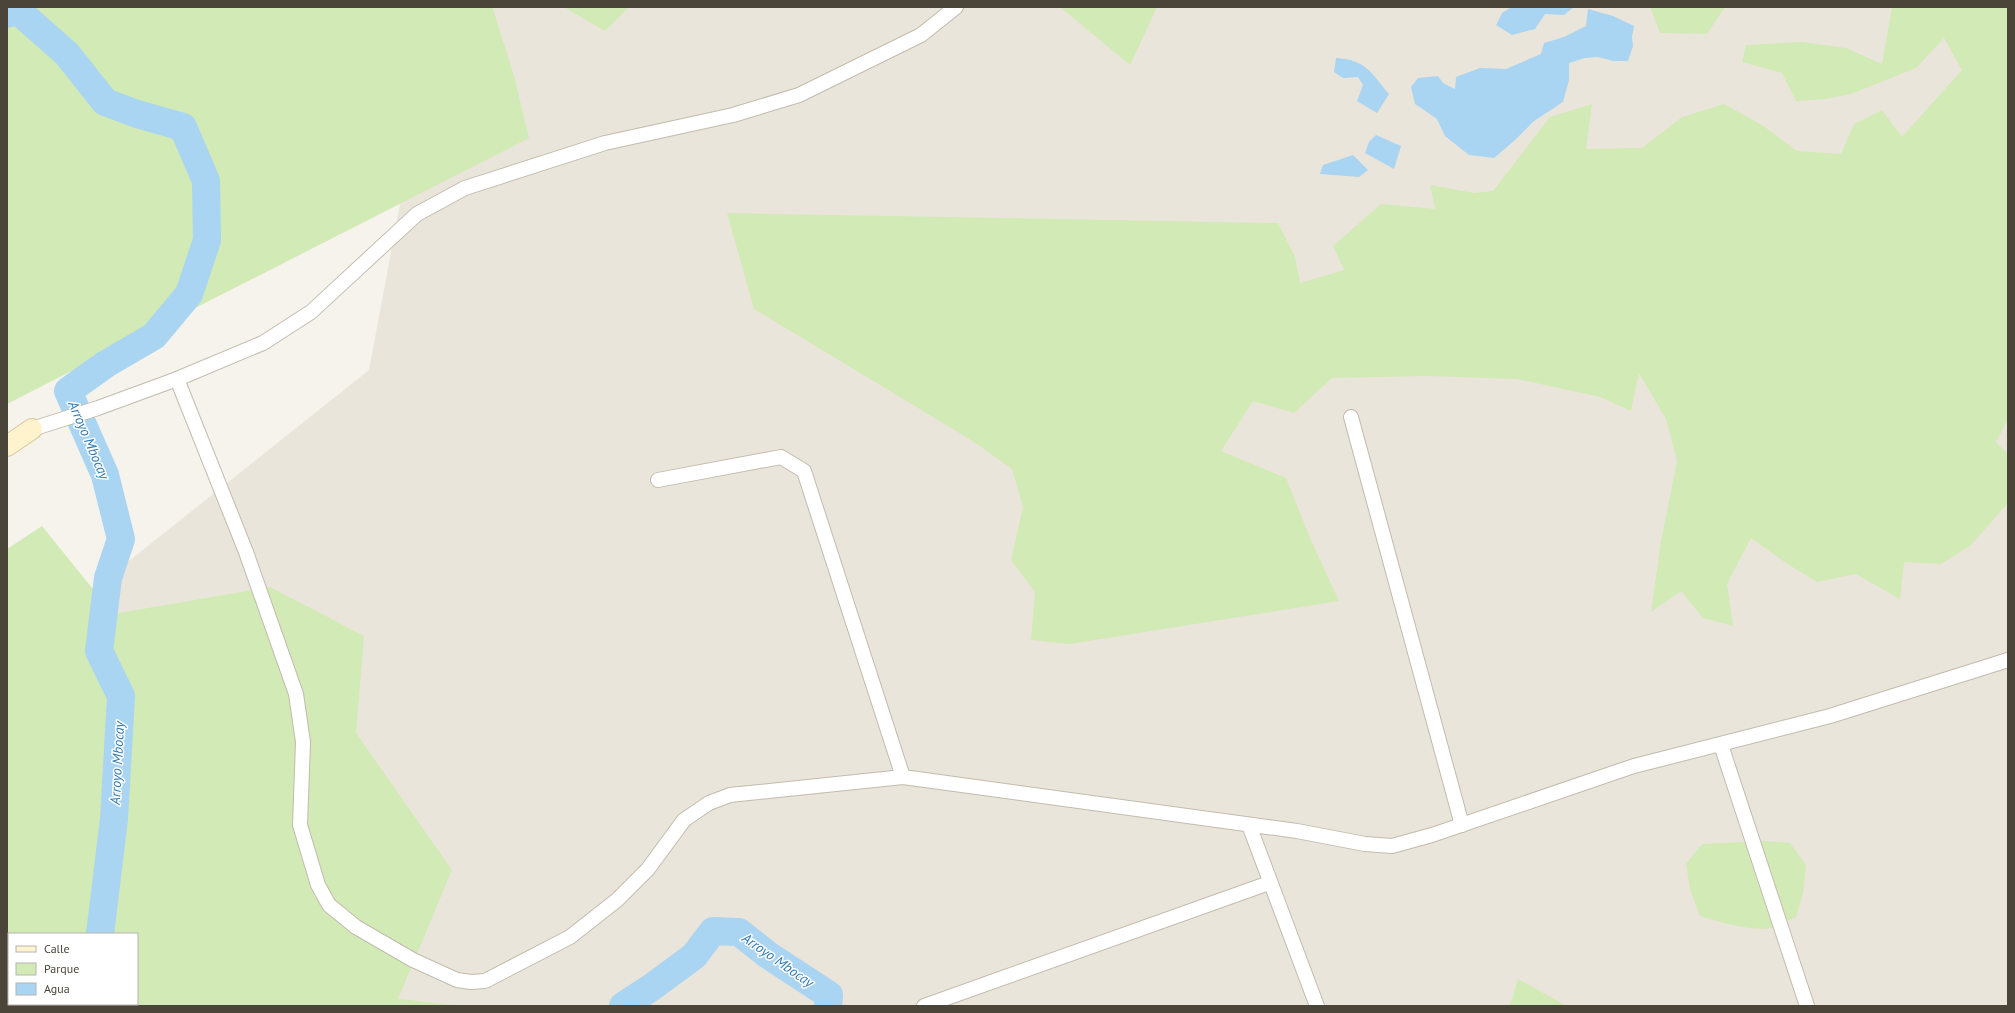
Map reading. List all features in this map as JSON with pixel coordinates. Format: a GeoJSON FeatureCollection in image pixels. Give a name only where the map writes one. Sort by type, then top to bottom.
{"type":"FeatureCollection","features":[{"type":"Feature","properties":{"kind":"street"},"geometry":{"type":"LineString","coordinates":[[7,446],[32,429],[98,408],[177,379],[263,343],[311,312],[417,214],[465,188],[605,143],[733,115],[799,95],[921,35],[956,7]]}},
{"type":"Feature","properties":{"kind":"street"},"geometry":{"type":"LineString","coordinates":[[177,379],[246,552],[296,694],[303,742],[300,825],[318,885],[329,905],[356,927],[413,960],[457,980],[471,982],[485,981],[570,937],[617,900],[648,869],[684,820],[709,803],[730,795],[903,777],[1297,831],[1365,844],[1392,846],[1462,825],[1634,766],[1830,716],[2008,660]]}},
{"type":"Feature","properties":{"kind":"street"},"geometry":{"type":"LineString","coordinates":[[1351,417],[1462,825]]}},
{"type":"Feature","properties":{"kind":"street"},"geometry":{"type":"LineString","coordinates":[[658,480],[781,457],[804,471],[903,777]]}},
{"type":"Feature","properties":{"kind":"street"},"geometry":{"type":"LineString","coordinates":[[1721,745],[1807,1006]]}},
{"type":"Feature","properties":{"kind":"street"},"geometry":{"type":"LineString","coordinates":[[1249,825],[1269,883],[1317,1006]]}},
{"type":"Feature","properties":{"kind":"street"},"geometry":{"type":"LineString","coordinates":[[924,1006],[1269,883]]}},
{"type":"Feature","properties":{"kind":"shaded area"},"geometry":{"type":"Polygon","coordinates":[[[437,7],[2008,7],[2008,1006],[7,1006],[7,658],[369,370],[437,7]]]}},
{"type":"Feature","properties":{"kind":"green space"},"geometry":{"type":"Polygon","coordinates":[[[7,7],[496,7],[493,9],[514,76],[529,138],[7,404],[7,7]]]}},
{"type":"Feature","properties":{"kind":"green space"},"geometry":{"type":"Polygon","coordinates":[[[564,7],[629,7],[605,31],[564,7]]]}},
{"type":"Feature","properties":{"kind":"green space"},"geometry":{"type":"Polygon","coordinates":[[[1060,7],[1157,7],[1130,65],[1060,7]]]}},
{"type":"Feature","properties":{"kind":"green space"},"geometry":{"type":"Polygon","coordinates":[[[1650,7],[1725,7],[1707,34],[1660,33],[1650,7]]]}},
{"type":"Feature","properties":{"kind":"green space"},"geometry":{"type":"Polygon","coordinates":[[[1892,7],[2008,7],[2008,419],[1996,442],[2008,454],[2008,503],[1971,545],[1941,564],[1904,562],[1900,599],[1856,574],[1817,582],[1789,565],[1751,538],[1727,584],[1733,626],[1703,618],[1681,591],[1651,612],[1661,541],[1677,461],[1666,419],[1639,373],[1631,411],[1600,397],[1517,379],[1427,376],[1332,378],[1294,413],[1253,401],[1221,451],[1286,478],[1310,538],[1339,601],[1070,644],[1031,640],[1035,592],[1011,560],[1023,507],[1012,469],[971,440],[754,309],[727,213],[1278,223],[1295,257],[1300,283],[1344,270],[1333,246],[1381,204],[1435,209],[1430,185],[1474,193],[1493,191],[1550,117],[1592,104],[1586,149],[1642,148],[1682,117],[1724,104],[1762,125],[1797,151],[1841,154],[1854,124],[1882,110],[1902,137],[1962,70],[1944,38],[1916,68],[1851,94],[1825,99],[1796,101],[1782,73],[1742,62],[1746,45],[1802,42],[1846,48],[1882,64],[1892,7]]]}},
{"type":"Feature","properties":{"kind":"green space"},"geometry":{"type":"Polygon","coordinates":[[[42,526],[113,614],[270,587],[364,636],[356,733],[452,870],[398,999],[462,1006],[7,1006],[7,549],[42,526]]]}},
{"type":"Feature","properties":{"kind":"green space"},"geometry":{"type":"Polygon","coordinates":[[[1764,841],[1790,843],[1806,865],[1803,893],[1796,917],[1776,927],[1759,929],[1727,924],[1700,916],[1690,889],[1686,864],[1702,844],[1764,841]]]}},
{"type":"Feature","properties":{"kind":"green space"},"geometry":{"type":"Polygon","coordinates":[[[1518,979],[1567,1006],[1510,1006],[1518,979]]]}},
{"type":"Feature","properties":{"kind":"water"},"geometry":{"type":"Polygon","coordinates":[[[1512,7],[1574,7],[1564,15],[1545,14],[1535,29],[1512,35],[1496,25],[1502,13],[1512,7]]]}},
{"type":"Feature","properties":{"kind":"water"},"geometry":{"type":"Polygon","coordinates":[[[1588,9],[1613,16],[1634,26],[1632,37],[1633,46],[1628,61],[1613,61],[1598,57],[1585,58],[1569,63],[1569,80],[1563,102],[1534,121],[1494,158],[1469,155],[1445,136],[1437,119],[1415,104],[1411,87],[1418,78],[1438,76],[1443,83],[1455,89],[1456,77],[1480,68],[1506,69],[1541,54],[1544,43],[1564,37],[1586,26],[1588,9]]]}},
{"type":"Feature","properties":{"kind":"water"},"geometry":{"type":"Polygon","coordinates":[[[1336,58],[1346,59],[1362,65],[1389,94],[1377,113],[1357,101],[1363,85],[1358,77],[1343,78],[1334,72],[1336,58]]]}},
{"type":"Feature","properties":{"kind":"water"},"geometry":{"type":"Polygon","coordinates":[[[1376,135],[1401,146],[1394,169],[1365,153],[1369,142],[1376,135]]]}},
{"type":"Feature","properties":{"kind":"water"},"geometry":{"type":"Polygon","coordinates":[[[1353,155],[1368,170],[1359,177],[1320,174],[1323,165],[1353,155]]]}},
{"type":"Feature","properties":{"kind":"waterway","name":"Arroyo Mbocay"},"geometry":{"type":"LineString","coordinates":[[7,14],[16,9],[67,54],[105,102],[137,114],[183,127],[206,181],[207,240],[189,294],[154,336],[106,364],[68,391],[105,475],[121,539],[108,578],[99,651],[121,696],[114,819],[100,933]]}},
{"type":"Feature","properties":{"kind":"waterway","name":"Arroyo Mbocay"},"geometry":{"type":"LineString","coordinates":[[623,1006],[694,956],[713,931],[739,932],[768,955],[829,995],[828,1006]]}}]}
